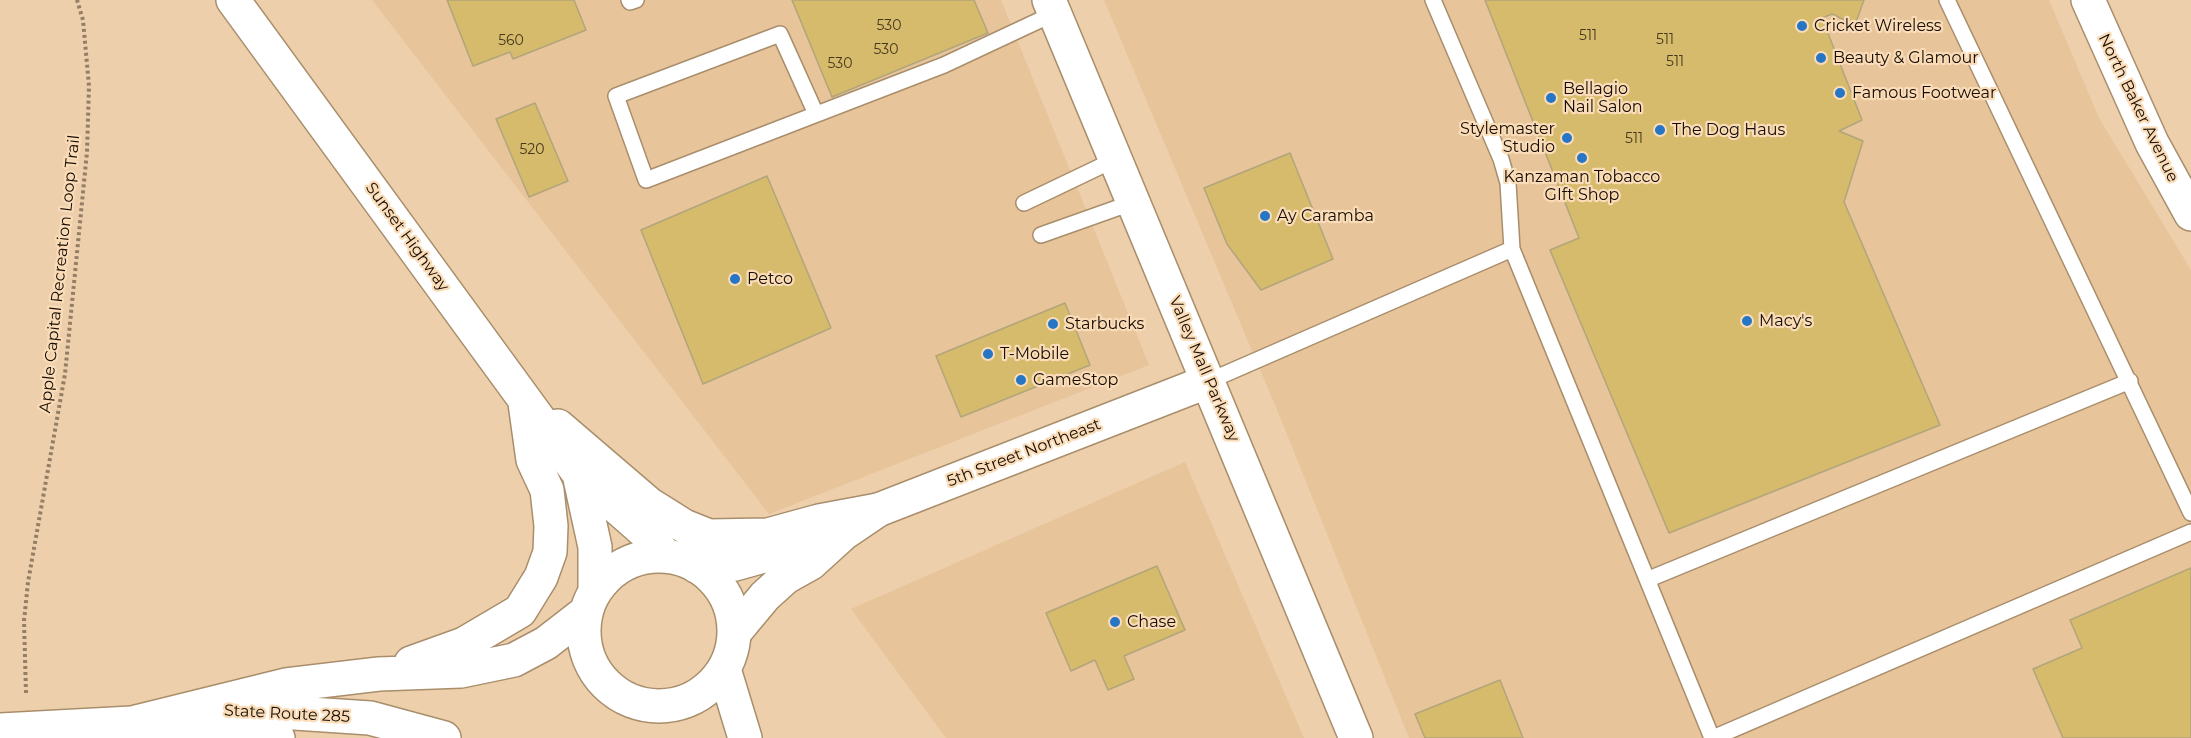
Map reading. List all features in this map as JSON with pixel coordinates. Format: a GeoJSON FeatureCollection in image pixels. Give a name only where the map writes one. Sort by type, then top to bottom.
{"type":"FeatureCollection","features":[{"type":"Feature","properties":{"kind":"main road","name":"Sunset Highway"},"geometry":{"type":"LineString","coordinates":[[233,0],[579,474],[681,561]]}},
{"type":"Feature","properties":{"kind":"main road","name":"North Baker Avenue"},"geometry":{"type":"LineString","coordinates":[[2088,0],[2143,124],[2191,214]]}},
{"type":"Feature","properties":{"kind":"main road","name":"Valley Mall Parkway"},"geometry":{"type":"LineString","coordinates":[[1052,7],[1356,738]]}},
{"type":"Feature","properties":{"kind":"main road","name":"5th Street Northeast"},"geometry":{"type":"LineString","coordinates":[[735,632],[765,596],[786,577],[811,563],[844,533],[878,510],[1209,381]]}},
{"type":"Feature","properties":{"kind":"main road"},"geometry":{"type":"LineString","coordinates":[[524,398],[612,470],[649,504],[684,526],[710,536],[768,535],[819,521],[878,510]]}},
{"type":"Feature","properties":{"kind":"main road"},"geometry":{"type":"LineString","coordinates":[[379,674],[465,644],[520,611],[541,577],[550,552],[551,526],[547,490],[532,460],[524,398]]}},
{"type":"Feature","properties":{"kind":"main road","name":"Sunset Highway"},"geometry":{"type":"LineString","coordinates":[[579,474],[595,547],[590,601]]}},
{"type":"Feature","properties":{"kind":"main road","name":"5th Street Northeast"},"geometry":{"type":"LineString","coordinates":[[681,561],[735,564],[844,533]]}},
{"type":"Feature","properties":{"kind":"main road"},"geometry":{"type":"LineString","coordinates":[[0,730],[132,723],[286,685],[379,674],[461,671],[514,660],[546,643],[590,601],[614,570],[639,558],[681,561],[712,578],[724,594],[732,612],[735,632],[732,651],[724,669],[707,690],[683,703],[656,707],[630,702],[607,687],[591,665],[584,639],[590,601]]}},
{"type":"Feature","properties":{"kind":"main road"},"geometry":{"type":"LineString","coordinates":[[724,669],[745,738]]}},
{"type":"Feature","properties":{"kind":"main road","name":"State Route 285"},"geometry":{"type":"LineString","coordinates":[[132,723],[167,715],[234,709],[370,718],[444,738]]}},
{"type":"Feature","properties":{"kind":"main road"},"geometry":{"type":"LineString","coordinates":[[132,723],[175,738]]}},
{"type":"Feature","properties":{"kind":"main road"},"geometry":{"type":"LineString","coordinates":[[132,723],[196,738]]}},
{"type":"Feature","properties":{"kind":"main road","name":"State Route 285"},"geometry":{"type":"LineString","coordinates":[[132,723],[279,738]]}},
{"type":"Feature","properties":{"kind":"lane"},"geometry":{"type":"LineString","coordinates":[[629,0],[630,2],[636,0]]}},
{"type":"Feature","properties":{"kind":"lane"},"geometry":{"type":"LineString","coordinates":[[1433,0],[1505,173],[1512,249],[1713,738],[2191,532]]}},
{"type":"Feature","properties":{"kind":"lane"},"geometry":{"type":"LineString","coordinates":[[1947,0],[2191,513]]}},
{"type":"Feature","properties":{"kind":"lane"},"geometry":{"type":"LineString","coordinates":[[816,114],[780,34],[616,96],[646,180],[944,65],[1052,7]]}},
{"type":"Feature","properties":{"kind":"lane"},"geometry":{"type":"LineString","coordinates":[[1024,203],[1116,159]]}},
{"type":"Feature","properties":{"kind":"lane"},"geometry":{"type":"LineString","coordinates":[[1041,235],[1134,202]]}},
{"type":"Feature","properties":{"kind":"lane"},"geometry":{"type":"LineString","coordinates":[[1209,381],[1512,249]]}},
{"type":"Feature","properties":{"kind":"lane"},"geometry":{"type":"LineString","coordinates":[[1649,579],[2130,381]]}},
{"type":"Feature","properties":{"kind":"path","name":"Apple Capital Recreation Loop Trail"},"geometry":{"type":"LineString","coordinates":[[26,693],[24,621],[28,582],[65,374],[87,152],[89,86],[83,20],[77,0]]}},
{"type":"Feature","properties":{"kind":"shaded area"},"geometry":{"type":"Polygon","coordinates":[[[372,0],[1001,0],[1149,365],[769,514],[372,0]]]}},
{"type":"Feature","properties":{"kind":"shaded area"},"geometry":{"type":"Polygon","coordinates":[[[1104,0],[2049,0],[2099,118],[2191,270],[2191,738],[1409,738],[1280,417],[1104,0]]]}},
{"type":"Feature","properties":{"kind":"shaded area"},"geometry":{"type":"Polygon","coordinates":[[[1185,462],[1304,738],[946,738],[851,609],[1185,462]]]}},
{"type":"Feature","properties":{"kind":"building"},"geometry":{"type":"Polygon","coordinates":[[[447,0],[574,0],[586,30],[513,59],[510,52],[473,66],[447,0]]]}},
{"type":"Feature","properties":{"kind":"building"},"geometry":{"type":"Polygon","coordinates":[[[792,0],[974,0],[988,33],[832,97],[792,0]]]}},
{"type":"Feature","properties":{"kind":"building"},"geometry":{"type":"Polygon","coordinates":[[[1485,0],[1864,0],[1855,25],[1832,14],[1822,18],[1862,120],[1839,131],[1863,141],[1844,202],[1940,425],[1669,533],[1550,250],[1579,238],[1485,0]]]}},
{"type":"Feature","properties":{"kind":"building"},"geometry":{"type":"Polygon","coordinates":[[[535,103],[568,181],[529,197],[496,119],[535,103]]]}},
{"type":"Feature","properties":{"kind":"building","name":"Ay Caramba"},"geometry":{"type":"Polygon","coordinates":[[[1290,153],[1333,259],[1261,290],[1227,244],[1204,188],[1290,153]]]}},
{"type":"Feature","properties":{"kind":"building","name":"Petco"},"geometry":{"type":"Polygon","coordinates":[[[767,176],[831,328],[703,384],[641,230],[767,176]]]}},
{"type":"Feature","properties":{"kind":"building"},"geometry":{"type":"Polygon","coordinates":[[[1065,303],[1090,365],[961,417],[936,356],[1065,303]]]}},
{"type":"Feature","properties":{"kind":"building","name":"Chase"},"geometry":{"type":"Polygon","coordinates":[[[1157,566],[1185,630],[1124,656],[1134,679],[1108,690],[1095,660],[1071,671],[1046,613],[1157,566]]]}},
{"type":"Feature","properties":{"kind":"building"},"geometry":{"type":"Polygon","coordinates":[[[2191,568],[2191,738],[2063,738],[2033,669],[2082,648],[2070,620],[2191,568]]]}},
{"type":"Feature","properties":{"kind":"building"},"geometry":{"type":"Polygon","coordinates":[[[1500,680],[1523,738],[1425,738],[1415,714],[1500,680]]]}},
{"type":"Feature","properties":{"kind":"place","name":"Cricket Wireless"},"geometry":{"type":"Point","coordinates":[1802,26]}},
{"type":"Feature","properties":{"kind":"place","name":"Beauty & Glamour"},"geometry":{"type":"Point","coordinates":[1821,58]}},
{"type":"Feature","properties":{"kind":"place","name":"Famous Footwear"},"geometry":{"type":"Point","coordinates":[1840,93]}},
{"type":"Feature","properties":{"kind":"place","name":"Bellagio Nail Salon"},"geometry":{"type":"Point","coordinates":[1551,98]}},
{"type":"Feature","properties":{"kind":"place","name":"The Dog Haus"},"geometry":{"type":"Point","coordinates":[1660,130]}},
{"type":"Feature","properties":{"kind":"place","name":"Stylemaster Studio"},"geometry":{"type":"Point","coordinates":[1567,138]}},
{"type":"Feature","properties":{"kind":"place","name":"Kanzaman Tobacco GIft Shop"},"geometry":{"type":"Point","coordinates":[1582,158]}},
{"type":"Feature","properties":{"kind":"place","name":"Ay Caramba"},"geometry":{"type":"Point","coordinates":[1265,216]}},
{"type":"Feature","properties":{"kind":"place","name":"Petco"},"geometry":{"type":"Point","coordinates":[735,279]}},
{"type":"Feature","properties":{"kind":"place","name":"Macy's"},"geometry":{"type":"Point","coordinates":[1747,321]}},
{"type":"Feature","properties":{"kind":"place","name":"Starbucks"},"geometry":{"type":"Point","coordinates":[1053,324]}},
{"type":"Feature","properties":{"kind":"place","name":"T-Mobile"},"geometry":{"type":"Point","coordinates":[988,354]}},
{"type":"Feature","properties":{"kind":"place","name":"GameStop"},"geometry":{"type":"Point","coordinates":[1021,380]}},
{"type":"Feature","properties":{"kind":"place","name":"Chase"},"geometry":{"type":"Point","coordinates":[1115,622]}}]}
